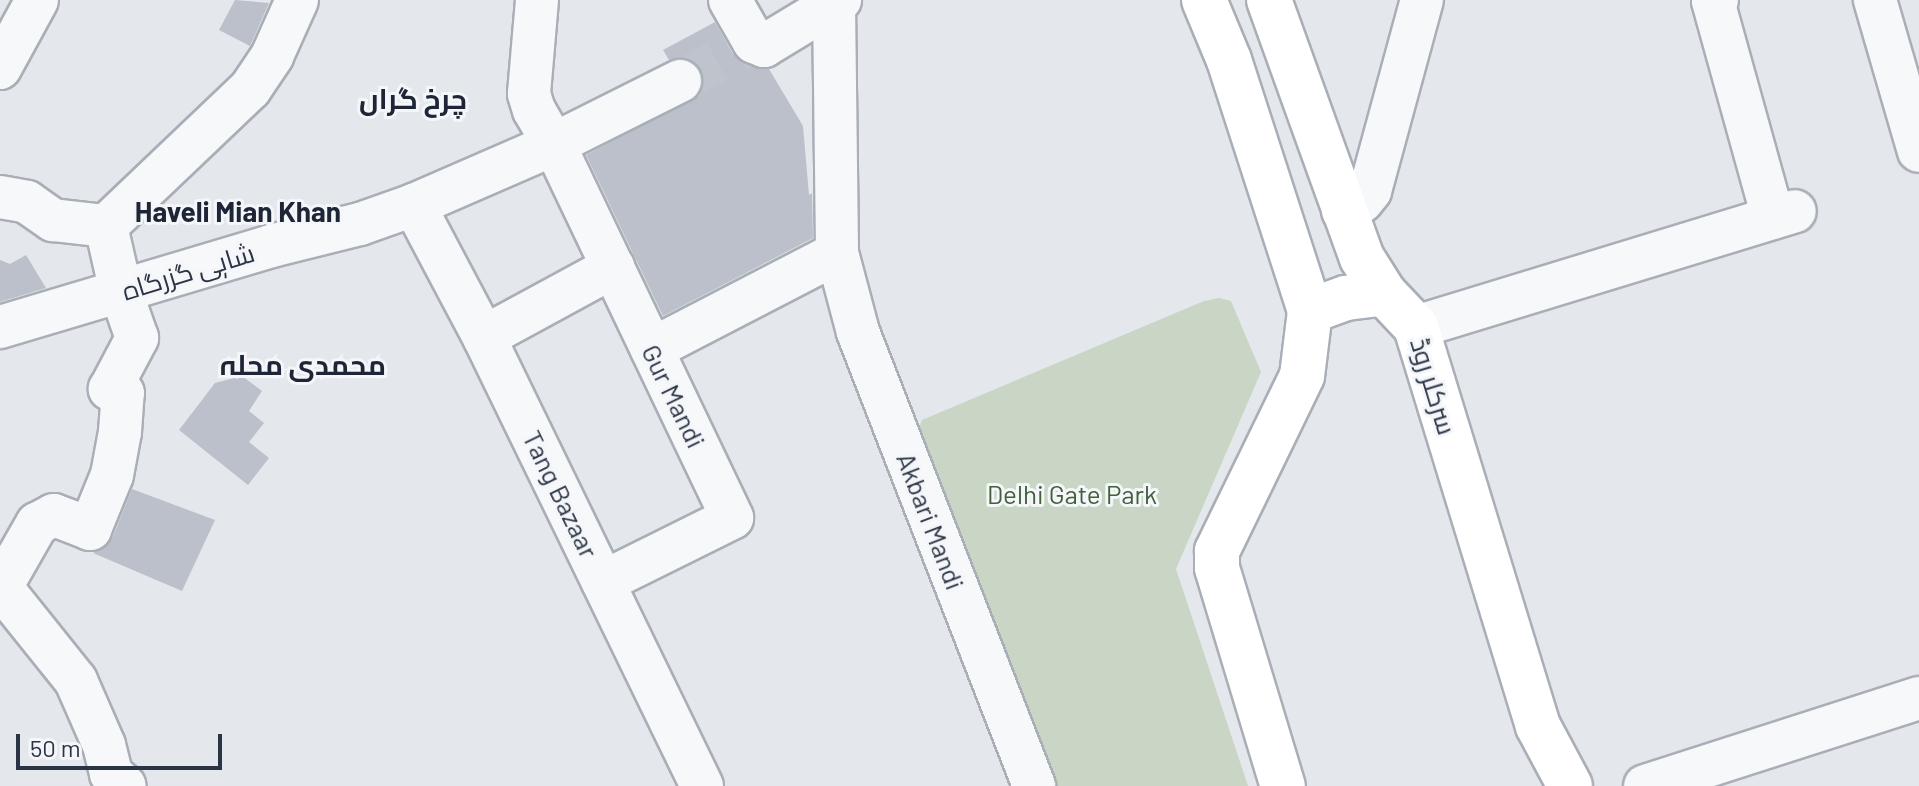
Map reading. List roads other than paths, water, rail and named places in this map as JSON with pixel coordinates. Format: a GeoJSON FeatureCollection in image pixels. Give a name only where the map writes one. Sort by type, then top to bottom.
{"type":"FeatureCollection","features":[{"type":"Feature","properties":{"kind":"main road"},"geometry":{"type":"LineString","coordinates":[[1204,0],[1229,60],[1310,311],[1302,376],[1217,551],[1217,568],[1283,786]]}},
{"type":"Feature","properties":{"kind":"main road","name":"سرکلر روڈ"},"geometry":{"type":"LineString","coordinates":[[1269,0],[1362,258],[1384,293],[1416,327],[1538,726],[1570,786]]}},
{"type":"Feature","properties":{"kind":"main road"},"geometry":{"type":"LineString","coordinates":[[1310,311],[1346,298],[1384,293]]}},
{"type":"Feature","properties":{"kind":"street"},"geometry":{"type":"LineString","coordinates":[[0,68],[37,0]]}},
{"type":"Feature","properties":{"kind":"street"},"geometry":{"type":"LineString","coordinates":[[106,226],[250,89],[272,56],[297,0]]}},
{"type":"Feature","properties":{"kind":"street","name":"Gur Mandi"},"geometry":{"type":"LineString","coordinates":[[537,0],[529,94],[732,518],[603,582]]}},
{"type":"Feature","properties":{"kind":"street"},"geometry":{"type":"LineString","coordinates":[[730,0],[754,42],[764,46],[837,2]]}},
{"type":"Feature","properties":{"kind":"street"},"geometry":{"type":"LineString","coordinates":[[1343,211],[1362,201],[1370,191],[1422,0]]}},
{"type":"Feature","properties":{"kind":"street"},"geometry":{"type":"LineString","coordinates":[[1416,327],[1784,214],[1713,1],[1717,0]]}},
{"type":"Feature","properties":{"kind":"street"},"geometry":{"type":"LineString","coordinates":[[1875,0],[1919,151]]}},
{"type":"Feature","properties":{"kind":"street","name":"Akbari Mandi"},"geometry":{"type":"LineString","coordinates":[[837,2],[837,253],[858,332],[1034,786]]}},
{"type":"Feature","properties":{"kind":"street","name":"شاہی گزرگاہ"},"geometry":{"type":"LineString","coordinates":[[0,327],[271,246],[360,224],[414,205],[554,144],[680,81]]}},
{"type":"Feature","properties":{"kind":"street"},"geometry":{"type":"LineString","coordinates":[[0,197],[27,202],[53,220],[106,226]]}},
{"type":"Feature","properties":{"kind":"street","name":"Tang Bazaar"},"geometry":{"type":"LineString","coordinates":[[414,205],[484,337],[702,786]]}},
{"type":"Feature","properties":{"kind":"street"},"geometry":{"type":"LineString","coordinates":[[106,226],[121,292],[137,338],[110,389],[123,393],[120,432],[106,488],[90,529],[54,515],[37,524],[0,587],[76,681],[104,745],[111,774],[125,786]]}},
{"type":"Feature","properties":{"kind":"street"},"geometry":{"type":"LineString","coordinates":[[652,349],[837,253]]}},
{"type":"Feature","properties":{"kind":"street"},"geometry":{"type":"LineString","coordinates":[[484,337],[613,267]]}},
{"type":"Feature","properties":{"kind":"street"},"geometry":{"type":"LineString","coordinates":[[1645,786],[1919,698]]}},
{"type":"Feature","properties":{"kind":"tunnel"},"geometry":{"type":"LineString","coordinates":[[680,81],[754,42]]}},
{"type":"Feature","properties":{"kind":"district","name":"چرخ گراں"},"geometry":{"type":"Point","coordinates":[413,98]}},
{"type":"Feature","properties":{"kind":"district","name":"Haveli Mian Khan"},"geometry":{"type":"Point","coordinates":[238,211]}},
{"type":"Feature","properties":{"kind":"district","name":"محمدی محلہ"},"geometry":{"type":"Point","coordinates":[303,364]}},
{"type":"Feature","properties":{"kind":"park label","name":"Delhi Gate Park"},"geometry":{"type":"Point","coordinates":[1072,494]}}]}
